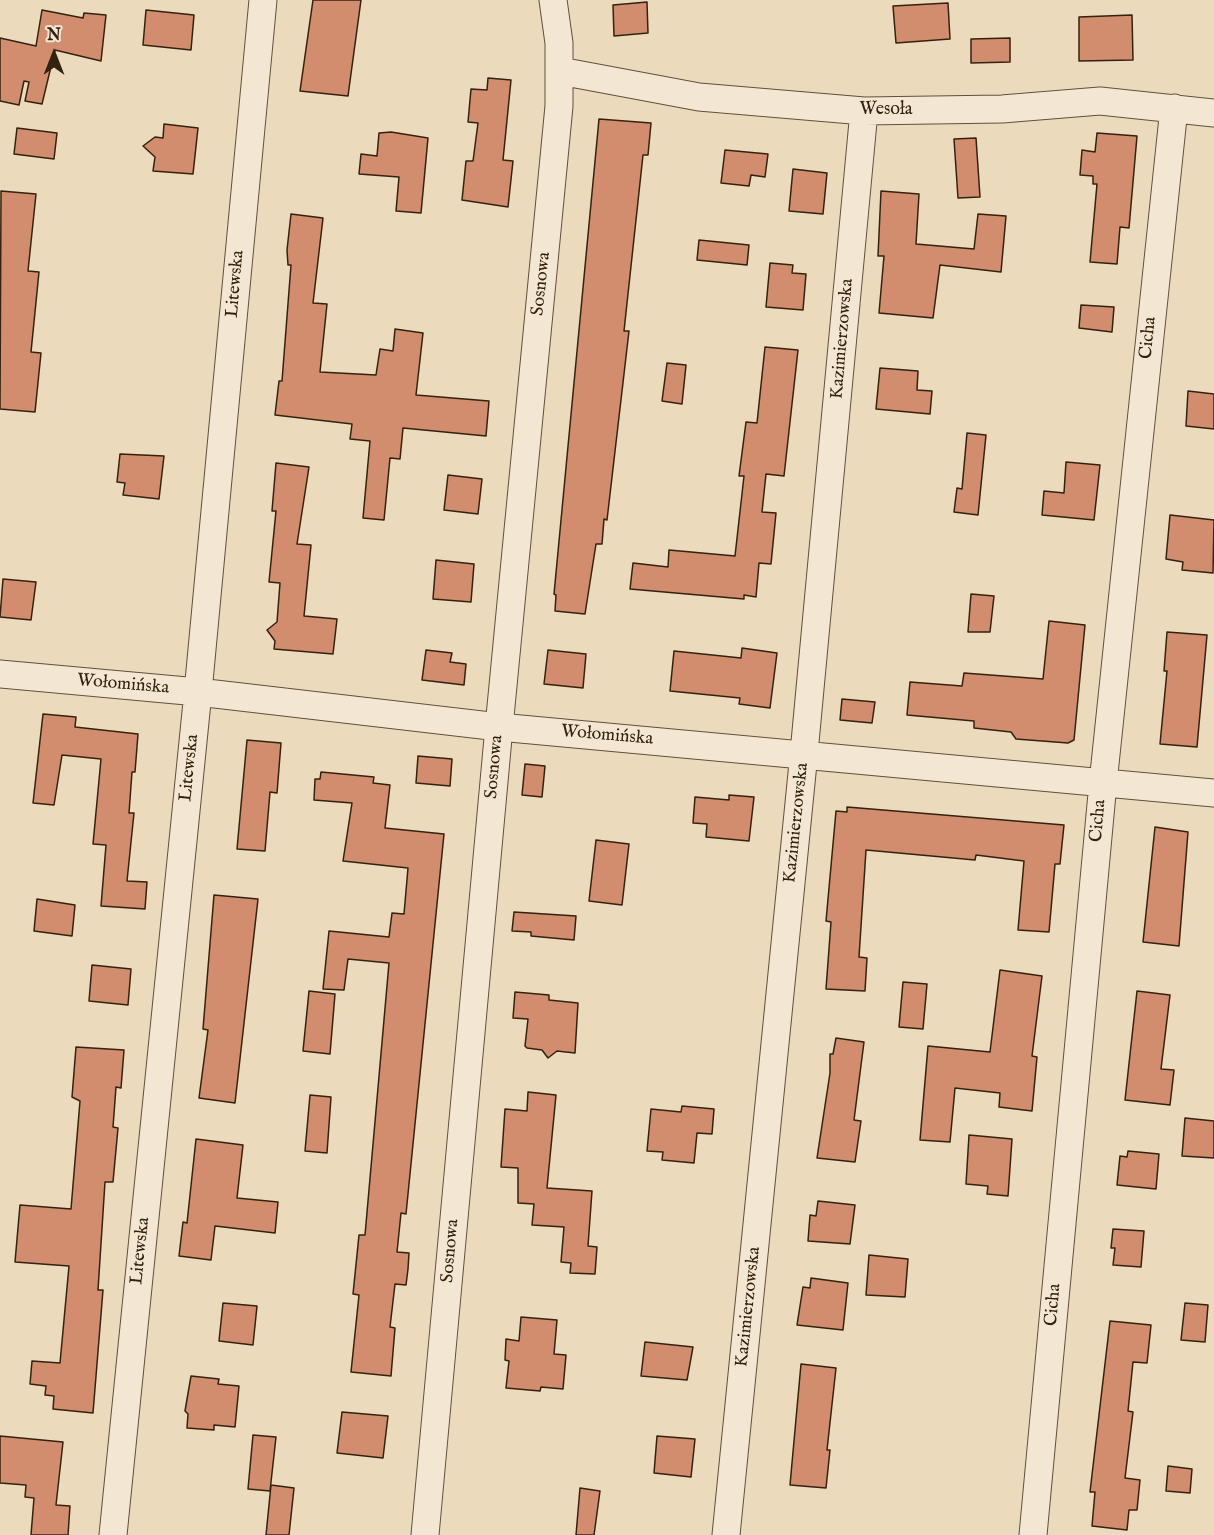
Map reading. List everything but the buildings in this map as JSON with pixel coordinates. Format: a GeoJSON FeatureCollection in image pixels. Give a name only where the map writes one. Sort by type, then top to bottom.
{"type":"FeatureCollection","features":[{"type":"Feature","properties":{"kind":"street","name":"Litewska"},"geometry":{"type":"LineString","coordinates":[[113,1535],[198,692],[262,0]]}},
{"type":"Feature","properties":{"kind":"street","name":"Sosnowa"},"geometry":{"type":"LineString","coordinates":[[425,1535],[499,727],[560,106],[560,71],[553,0]]}},
{"type":"Feature","properties":{"kind":"street","name":"Wesoła"},"geometry":{"type":"LineString","coordinates":[[560,71],[699,98],[864,111],[1002,109],[1100,101],[1214,113]]}},
{"type":"Feature","properties":{"kind":"street","name":"Cicha"},"geometry":{"type":"LineString","coordinates":[[1033,1535],[1103,783],[1174,108]]}},
{"type":"Feature","properties":{"kind":"street","name":"Kazimierzowska"},"geometry":{"type":"LineString","coordinates":[[726,1535],[804,753],[864,111]]}},
{"type":"Feature","properties":{"kind":"street","name":"Wołomińska"},"geometry":{"type":"LineString","coordinates":[[0,674],[198,692],[499,727],[804,753],[1214,793]]}}]}
